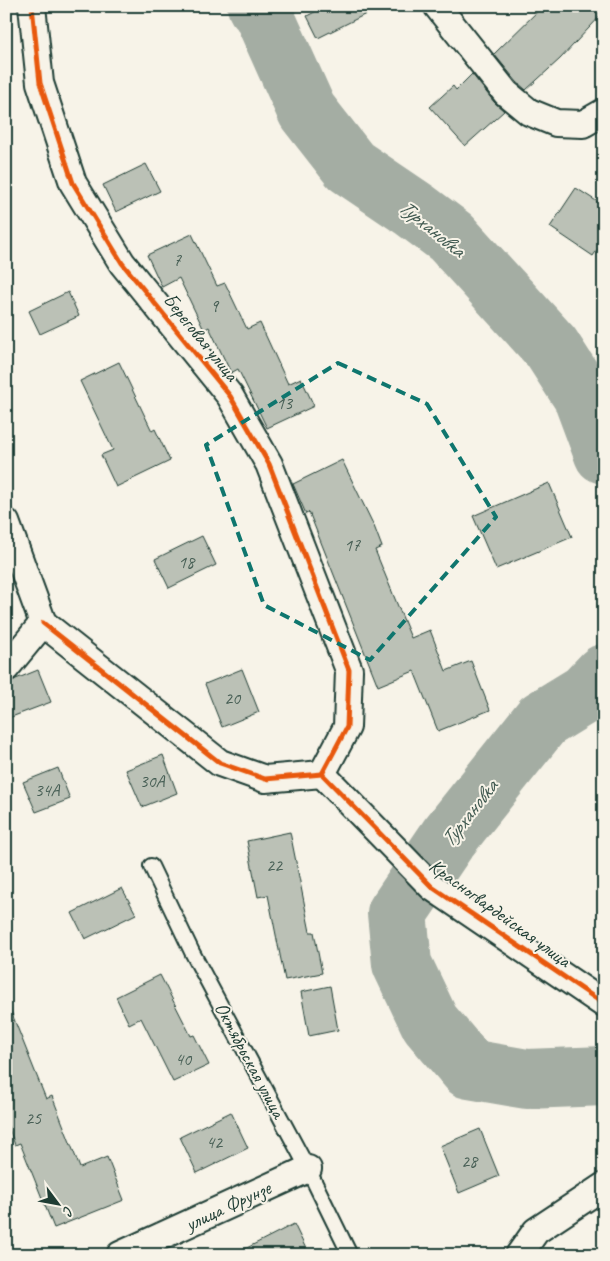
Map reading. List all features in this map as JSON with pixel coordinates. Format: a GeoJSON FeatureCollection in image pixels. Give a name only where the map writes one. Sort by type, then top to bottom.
{"type":"FeatureCollection","features":[{"type":"Feature","properties":{"kind":"street","name":"Береговая улица"},"geometry":{"type":"LineString","coordinates":[[32,6],[40,82],[73,183],[122,263],[230,396],[269,464],[350,670],[347,727],[322,774]]}},
{"type":"Feature","properties":{"kind":"street"},"geometry":{"type":"LineString","coordinates":[[436,6],[506,93],[529,112],[556,123],[583,124],[604,112]]}},
{"type":"Feature","properties":{"kind":"street"},"geometry":{"type":"LineString","coordinates":[[6,522],[43,623],[220,762],[265,779],[322,774]]}},
{"type":"Feature","properties":{"kind":"street"},"geometry":{"type":"LineString","coordinates":[[6,668],[43,623]]}},
{"type":"Feature","properties":{"kind":"street","name":"Красногвардейская улица"},"geometry":{"type":"LineString","coordinates":[[322,774],[432,887],[604,1004]]}},
{"type":"Feature","properties":{"kind":"street","name":"улица Фрунзе"},"geometry":{"type":"LineString","coordinates":[[120,1255],[308,1169]]}},
{"type":"Feature","properties":{"kind":"street"},"geometry":{"type":"LineString","coordinates":[[519,1255],[536,1231],[604,1186]]}},
{"type":"Feature","properties":{"kind":"lane","name":"Октябрьская улица"},"geometry":{"type":"LineString","coordinates":[[151,866],[192,952],[308,1169],[350,1255]]}},
{"type":"Feature","properties":{"kind":"highlighted area"},"geometry":{"type":"Polygon","coordinates":[[[338,363],[427,404],[496,517],[370,660],[264,605],[206,445],[338,363]]]}},
{"type":"Feature","properties":{"kind":"building"},"geometry":{"type":"Polygon","coordinates":[[[326,6],[382,6],[318,38],[307,16],[326,6]]]}},
{"type":"Feature","properties":{"kind":"building"},"geometry":{"type":"Polygon","coordinates":[[[543,6],[604,6],[604,12],[560,59],[526,90],[494,54],[543,6]]]}},
{"type":"Feature","properties":{"kind":"building"},"geometry":{"type":"Polygon","coordinates":[[[472,74],[494,102],[504,111],[465,146],[430,107],[453,86],[456,90],[472,74]]]}},
{"type":"Feature","properties":{"kind":"building"},"geometry":{"type":"Polygon","coordinates":[[[146,164],[160,191],[116,212],[103,185],[146,164]]]}},
{"type":"Feature","properties":{"kind":"building"},"geometry":{"type":"Polygon","coordinates":[[[576,188],[604,206],[604,240],[593,256],[550,227],[576,188]]]}},
{"type":"Feature","properties":{"kind":"building"},"geometry":{"type":"Polygon","coordinates":[[[192,234],[217,286],[225,283],[247,329],[260,323],[288,384],[301,378],[314,406],[267,428],[238,369],[231,373],[209,327],[204,330],[179,278],[162,287],[147,255],[192,234]]]}},
{"type":"Feature","properties":{"kind":"building"},"geometry":{"type":"Polygon","coordinates":[[[68,292],[79,316],[40,334],[29,311],[68,292]]]}},
{"type":"Feature","properties":{"kind":"building"},"geometry":{"type":"Polygon","coordinates":[[[119,362],[152,431],[155,429],[170,461],[116,487],[101,455],[113,450],[80,381],[119,362]]]}},
{"type":"Feature","properties":{"kind":"building"},"geometry":{"type":"Polygon","coordinates":[[[342,460],[374,526],[382,547],[375,550],[411,638],[430,630],[446,671],[471,661],[490,710],[438,731],[414,671],[378,686],[309,512],[306,514],[293,484],[342,460]]]}},
{"type":"Feature","properties":{"kind":"building"},"geometry":{"type":"Polygon","coordinates":[[[549,483],[572,537],[496,569],[473,516],[549,483]]]}},
{"type":"Feature","properties":{"kind":"building"},"geometry":{"type":"Polygon","coordinates":[[[202,536],[216,565],[169,588],[155,559],[202,536]]]}},
{"type":"Feature","properties":{"kind":"building"},"geometry":{"type":"Polygon","coordinates":[[[242,669],[259,712],[222,727],[205,684],[242,669]]]}},
{"type":"Feature","properties":{"kind":"building"},"geometry":{"type":"Polygon","coordinates":[[[38,670],[51,702],[6,719],[6,683],[38,670]]]}},
{"type":"Feature","properties":{"kind":"building"},"geometry":{"type":"Polygon","coordinates":[[[163,755],[177,793],[142,807],[126,770],[163,755]]]}},
{"type":"Feature","properties":{"kind":"building"},"geometry":{"type":"Polygon","coordinates":[[[58,768],[70,799],[36,812],[23,782],[58,768]]]}},
{"type":"Feature","properties":{"kind":"building"},"geometry":{"type":"Polygon","coordinates":[[[290,832],[310,932],[314,932],[322,973],[285,980],[268,895],[258,897],[247,841],[290,832]]]}},
{"type":"Feature","properties":{"kind":"building"},"geometry":{"type":"Polygon","coordinates":[[[122,888],[136,914],[85,939],[72,913],[122,888]]]}},
{"type":"Feature","properties":{"kind":"building"},"geometry":{"type":"Polygon","coordinates":[[[160,975],[191,1036],[194,1035],[209,1065],[173,1082],[141,1018],[129,1024],[116,997],[160,975]]]}},
{"type":"Feature","properties":{"kind":"building"},"geometry":{"type":"Polygon","coordinates":[[[330,986],[338,1030],[309,1036],[301,992],[330,986]]]}},
{"type":"Feature","properties":{"kind":"building"},"geometry":{"type":"Polygon","coordinates":[[[6,1004],[8,1004],[46,1099],[52,1096],[80,1168],[107,1157],[124,1200],[54,1228],[20,1143],[15,1145],[6,1121],[6,1004]]]}},
{"type":"Feature","properties":{"kind":"building"},"geometry":{"type":"Polygon","coordinates":[[[231,1112],[248,1148],[197,1173],[180,1137],[231,1112]]]}},
{"type":"Feature","properties":{"kind":"building"},"geometry":{"type":"Polygon","coordinates":[[[480,1129],[499,1176],[459,1193],[440,1146],[480,1129]]]}},
{"type":"Feature","properties":{"kind":"building"},"geometry":{"type":"Polygon","coordinates":[[[294,1224],[309,1255],[233,1255],[294,1224]]]}},
{"type":"Feature","properties":{"kind":"waterway","name":"Турхановка"},"geometry":{"type":"LineString","coordinates":[[257,6],[262,11],[307,111],[350,166],[451,237],[551,347],[582,395],[604,454]]}},
{"type":"Feature","properties":{"kind":"waterway","name":"Турхановка"},"geometry":{"type":"LineString","coordinates":[[604,674],[586,693],[542,720],[448,838],[397,913],[402,964],[430,1023],[469,1069],[527,1079],[604,1076]]}},
{"type":"Feature","properties":{"kind":"cycle path"},"geometry":{"type":"LineString","coordinates":[[32,6],[40,83],[73,183],[122,263],[230,396],[269,464],[349,670],[347,727],[322,774]]}},
{"type":"Feature","properties":{"kind":"cycle path"},"geometry":{"type":"LineString","coordinates":[[43,623],[220,763],[265,779],[322,774]]}},
{"type":"Feature","properties":{"kind":"cycle path"},"geometry":{"type":"LineString","coordinates":[[322,774],[432,887],[604,1004]]}}]}
